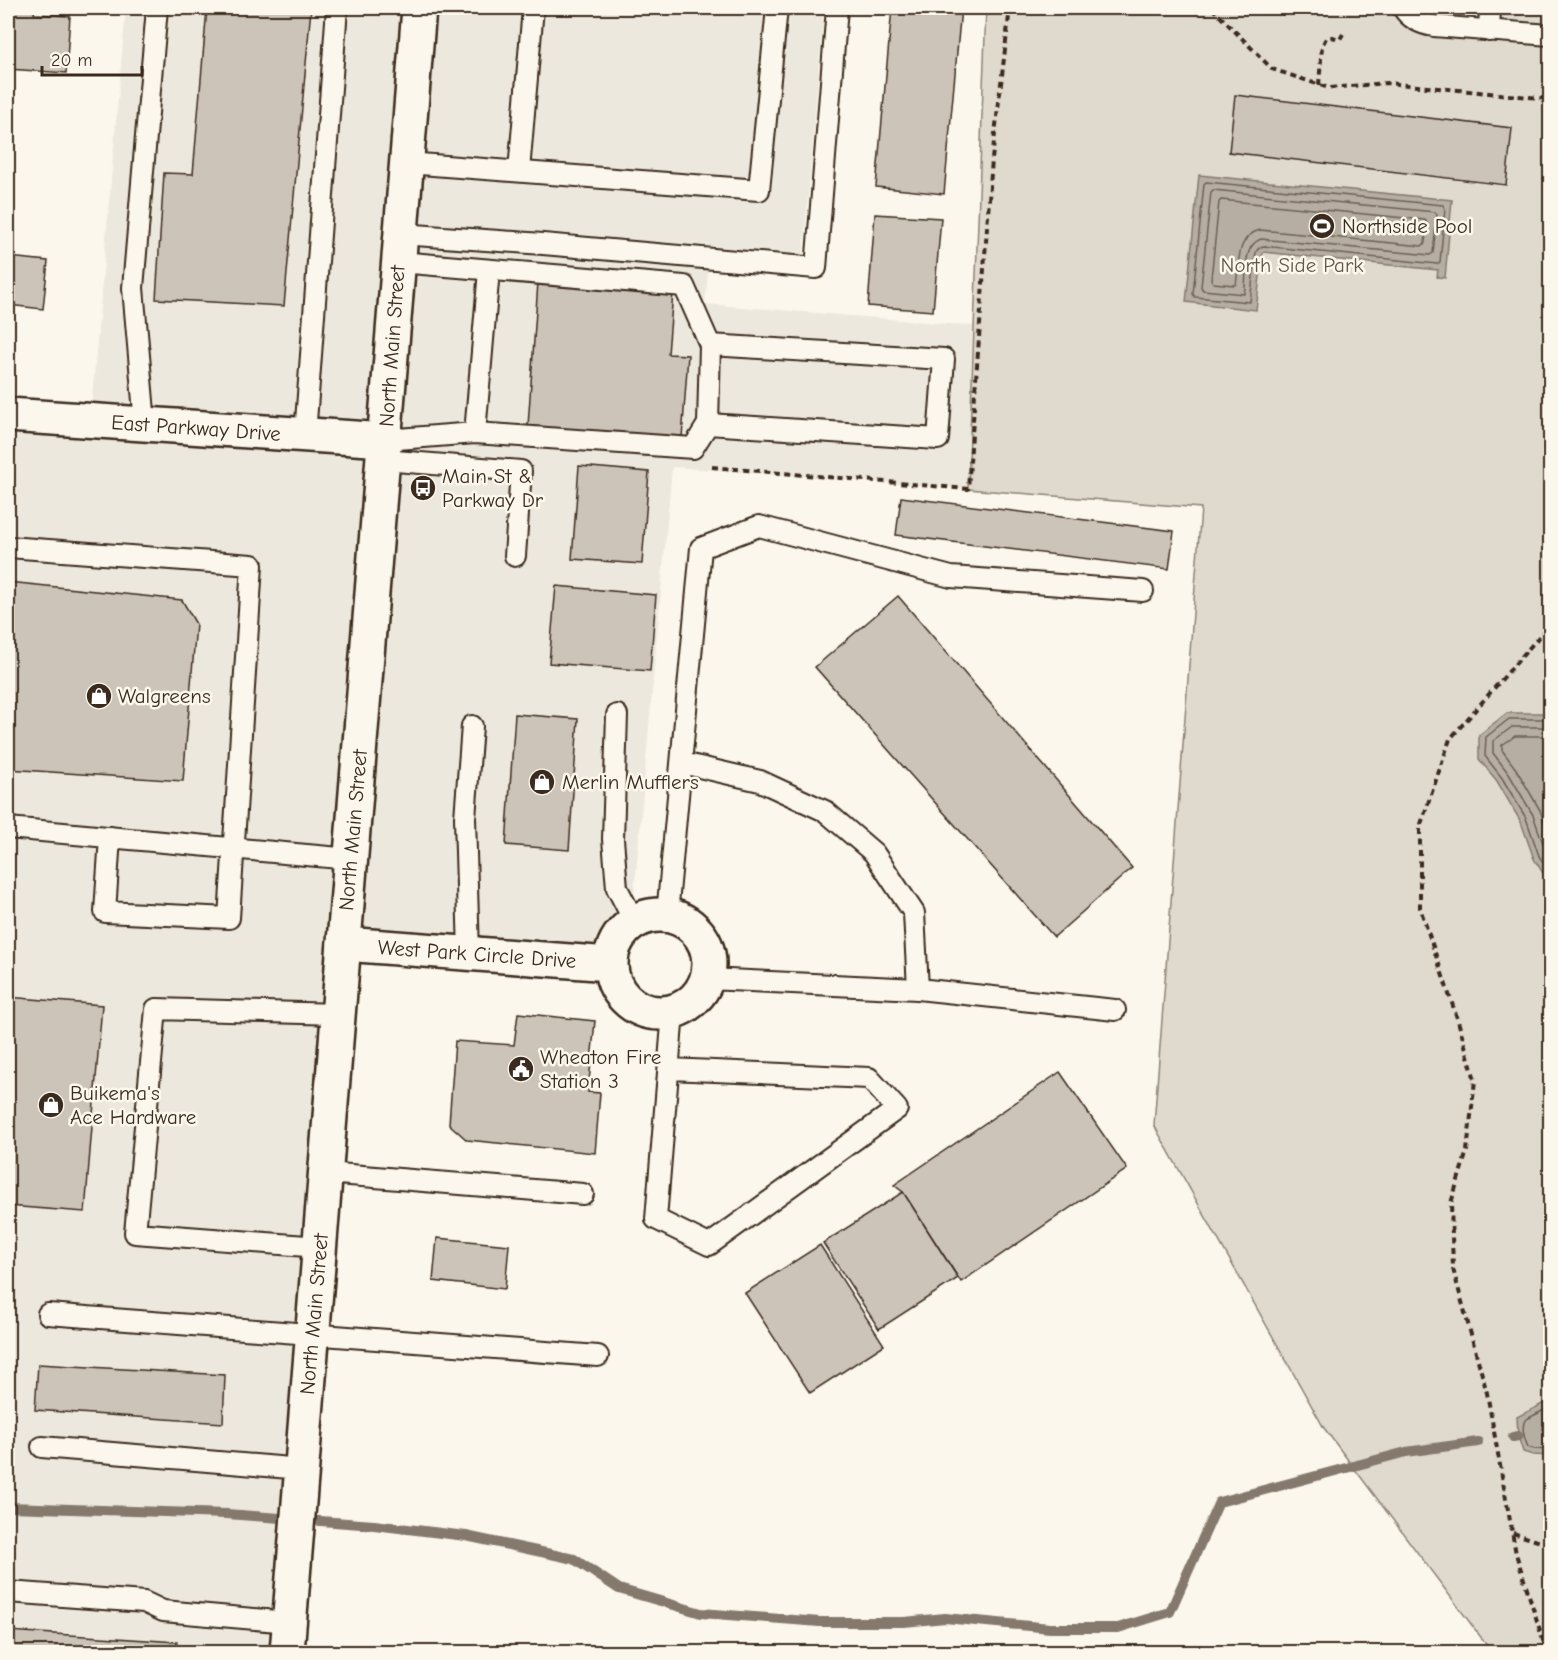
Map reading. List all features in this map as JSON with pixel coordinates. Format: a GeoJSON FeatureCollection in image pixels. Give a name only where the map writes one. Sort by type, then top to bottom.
{"type":"FeatureCollection","features":[{"type":"Feature","properties":{"kind":"street","name":"North Main Street"},"geometry":{"type":"LineString","coordinates":[[288,1637],[419,8]]}},
{"type":"Feature","properties":{"kind":"street","name":"East Parkway Drive"},"geometry":{"type":"LineString","coordinates":[[8,415],[305,435],[384,450]]}},
{"type":"Feature","properties":{"kind":"street"},"geometry":{"type":"LineString","coordinates":[[650,915],[667,915],[684,920],[697,931],[706,945],[710,962],[708,979],[700,994],[687,1006],[673,1012],[658,1014],[643,1011],[630,1004],[619,993],[610,964],[613,948],[621,933],[634,921],[650,915]]}},
{"type":"Feature","properties":{"kind":"street","name":"West Park Circle Drive"},"geometry":{"type":"LineString","coordinates":[[344,944],[610,964]]}},
{"type":"Feature","properties":{"kind":"lane"},"geometry":{"type":"LineString","coordinates":[[145,424],[133,288],[157,8]]}},
{"type":"Feature","properties":{"kind":"lane"},"geometry":{"type":"LineString","coordinates":[[305,435],[337,8]]}},
{"type":"Feature","properties":{"kind":"lane"},"geometry":{"type":"LineString","coordinates":[[519,171],[533,8]]}},
{"type":"Feature","properties":{"kind":"lane"},"geometry":{"type":"LineString","coordinates":[[407,163],[759,190],[777,8]]}},
{"type":"Feature","properties":{"kind":"lane"},"geometry":{"type":"LineString","coordinates":[[400,248],[543,244],[816,268],[837,8]]}},
{"type":"Feature","properties":{"kind":"lane"},"geometry":{"type":"LineString","coordinates":[[1403,8],[1422,24],[1551,35]]}},
{"type":"Feature","properties":{"kind":"lane"},"geometry":{"type":"LineString","coordinates":[[1489,31],[1490,8]]}},
{"type":"Feature","properties":{"kind":"lane"},"geometry":{"type":"LineString","coordinates":[[384,450],[475,433],[693,448],[708,424],[710,345],[684,286],[489,270],[400,248]]}},
{"type":"Feature","properties":{"kind":"lane"},"geometry":{"type":"LineString","coordinates":[[475,433],[489,270]]}},
{"type":"Feature","properties":{"kind":"lane"},"geometry":{"type":"LineString","coordinates":[[708,424],[938,439],[944,359],[710,345]]}},
{"type":"Feature","properties":{"kind":"lane"},"geometry":{"type":"LineString","coordinates":[[384,450],[521,471],[515,556]]}},
{"type":"Feature","properties":{"kind":"lane"},"geometry":{"type":"LineString","coordinates":[[667,915],[701,548],[759,526],[951,577],[1143,591]]}},
{"type":"Feature","properties":{"kind":"lane"},"geometry":{"type":"LineString","coordinates":[[8,547],[252,565],[229,918],[105,912],[110,837]]}},
{"type":"Feature","properties":{"kind":"lane"},"geometry":{"type":"LineString","coordinates":[[617,715],[613,839],[617,888],[634,921]]}},
{"type":"Feature","properties":{"kind":"lane"},"geometry":{"type":"LineString","coordinates":[[469,954],[465,818],[472,726]]}},
{"type":"Feature","properties":{"kind":"lane"},"geometry":{"type":"LineString","coordinates":[[682,763],[760,781],[825,811],[874,853],[914,913],[918,989]]}},
{"type":"Feature","properties":{"kind":"lane"},"geometry":{"type":"LineString","coordinates":[[8,828],[351,859]]}},
{"type":"Feature","properties":{"kind":"lane"},"geometry":{"type":"LineString","coordinates":[[708,979],[918,989],[1115,1010]]}},
{"type":"Feature","properties":{"kind":"lane"},"geometry":{"type":"LineString","coordinates":[[320,1247],[135,1233],[156,1009],[339,1014]]}},
{"type":"Feature","properties":{"kind":"lane"},"geometry":{"type":"LineString","coordinates":[[669,1070],[869,1078],[897,1108],[709,1245],[656,1219],[673,1012]]}},
{"type":"Feature","properties":{"kind":"lane"},"geometry":{"type":"LineString","coordinates":[[326,1173],[583,1194]]}},
{"type":"Feature","properties":{"kind":"lane"},"geometry":{"type":"LineString","coordinates":[[48,1314],[598,1356]]}},
{"type":"Feature","properties":{"kind":"lane"},"geometry":{"type":"LineString","coordinates":[[42,1447],[302,1476]]}},
{"type":"Feature","properties":{"kind":"lane"},"geometry":{"type":"LineString","coordinates":[[8,1592],[144,1602],[163,1611],[288,1637]]}},
{"type":"Feature","properties":{"kind":"path"},"geometry":{"type":"LineString","coordinates":[[1212,8],[1272,69],[1329,88],[1387,83],[1551,99]]}},
{"type":"Feature","properties":{"kind":"path"},"geometry":{"type":"LineString","coordinates":[[1319,85],[1322,46],[1326,38],[1340,39],[1343,34]]}},
{"type":"Feature","properties":{"kind":"path"},"geometry":{"type":"LineString","coordinates":[[1544,1653],[1544,1643],[1516,1554],[1487,1393],[1453,1269],[1451,1203],[1467,1151],[1475,1080],[1420,908],[1420,827],[1450,739],[1551,624]]}},
{"type":"Feature","properties":{"kind":"path"},"geometry":{"type":"LineString","coordinates":[[1513,1533],[1551,1545]]}},
{"type":"Feature","properties":{"kind":"shaded area"},"geometry":{"type":"Polygon","coordinates":[[[126,8],[405,8],[372,426],[91,410],[126,8]]]}},
{"type":"Feature","properties":{"kind":"shaded area"},"geometry":{"type":"Polygon","coordinates":[[[432,8],[824,8],[803,257],[710,250],[705,304],[974,326],[968,489],[672,467],[627,974],[355,953],[432,8]]]}},
{"type":"Feature","properties":{"kind":"shaded area"},"geometry":{"type":"Polygon","coordinates":[[[8,430],[374,450],[273,1652],[8,1652],[8,430]]]}},
{"type":"Feature","properties":{"kind":"green space","name":"North Side Park"},"geometry":{"type":"Polygon","coordinates":[[[986,8],[1550,8],[1550,1652],[1492,1652],[1324,1428],[1154,1125],[1201,508],[968,489],[986,8]]]}},
{"type":"Feature","properties":{"kind":"water","name":"Northside Pool"},"geometry":{"type":"Polygon","coordinates":[[[1199,175],[1452,200],[1445,278],[1437,277],[1438,270],[1263,252],[1256,310],[1186,302],[1199,175]]]}},
{"type":"Feature","properties":{"kind":"water"},"geometry":{"type":"Polygon","coordinates":[[[1507,713],[1550,713],[1550,884],[1534,859],[1521,822],[1497,781],[1479,759],[1479,735],[1507,713]]]}},
{"type":"Feature","properties":{"kind":"water"},"geometry":{"type":"Polygon","coordinates":[[[1550,1400],[1550,1456],[1523,1452],[1518,1436],[1517,1417],[1550,1400]]]}},
{"type":"Feature","properties":{"kind":"building"},"geometry":{"type":"Polygon","coordinates":[[[8,8],[35,8],[34,14],[70,16],[66,73],[8,69],[8,8]]]}},
{"type":"Feature","properties":{"kind":"building"},"geometry":{"type":"Polygon","coordinates":[[[207,8],[311,8],[284,306],[156,299],[164,173],[193,174],[207,8]]]}},
{"type":"Feature","properties":{"kind":"building"},"geometry":{"type":"Polygon","coordinates":[[[892,8],[961,8],[944,194],[876,187],[892,8]]]}},
{"type":"Feature","properties":{"kind":"building"},"geometry":{"type":"Polygon","coordinates":[[[1235,95],[1512,128],[1506,185],[1229,152],[1235,95]]]}},
{"type":"Feature","properties":{"kind":"building"},"geometry":{"type":"Polygon","coordinates":[[[875,214],[941,218],[933,311],[868,306],[875,214]]]}},
{"type":"Feature","properties":{"kind":"building"},"geometry":{"type":"Polygon","coordinates":[[[8,257],[48,261],[43,309],[8,305],[8,257]]]}},
{"type":"Feature","properties":{"kind":"building"},"geometry":{"type":"Polygon","coordinates":[[[538,282],[673,292],[668,354],[688,355],[682,438],[528,426],[538,282]]]}},
{"type":"Feature","properties":{"kind":"building"},"geometry":{"type":"Polygon","coordinates":[[[579,466],[649,472],[642,564],[572,559],[579,466]]]}},
{"type":"Feature","properties":{"kind":"building"},"geometry":{"type":"Polygon","coordinates":[[[901,497],[1174,531],[1169,569],[896,535],[901,497]]]}},
{"type":"Feature","properties":{"kind":"building","name":"Walgreens"},"geometry":{"type":"Polygon","coordinates":[[[8,582],[182,600],[196,624],[183,781],[8,769],[8,582]]]}},
{"type":"Feature","properties":{"kind":"building"},"geometry":{"type":"Polygon","coordinates":[[[556,586],[656,595],[650,671],[549,663],[556,586]]]}},
{"type":"Feature","properties":{"kind":"building"},"geometry":{"type":"Polygon","coordinates":[[[898,596],[1132,868],[1054,937],[815,667],[898,596]]]}},
{"type":"Feature","properties":{"kind":"building","name":"Merlin Mufflers"},"geometry":{"type":"Polygon","coordinates":[[[515,714],[578,719],[569,850],[506,845],[515,714]]]}},
{"type":"Feature","properties":{"kind":"building","name":"Buikema's Ace Hardware"},"geometry":{"type":"Polygon","coordinates":[[[8,997],[102,1005],[85,1212],[8,1206],[8,997]]]}},
{"type":"Feature","properties":{"kind":"building","name":"Wheaton Fire Station 3"},"geometry":{"type":"Polygon","coordinates":[[[518,1013],[595,1021],[588,1092],[600,1093],[595,1153],[467,1140],[449,1124],[455,1041],[514,1045],[518,1013]]]}},
{"type":"Feature","properties":{"kind":"building"},"geometry":{"type":"Polygon","coordinates":[[[1060,1072],[1127,1169],[961,1282],[903,1192],[894,1185],[1060,1072]]]}},
{"type":"Feature","properties":{"kind":"building"},"geometry":{"type":"Polygon","coordinates":[[[903,1192],[958,1278],[879,1329],[823,1243],[903,1192]]]}},
{"type":"Feature","properties":{"kind":"building"},"geometry":{"type":"Polygon","coordinates":[[[437,1238],[509,1245],[505,1289],[433,1281],[437,1238]]]}},
{"type":"Feature","properties":{"kind":"building"},"geometry":{"type":"Polygon","coordinates":[[[820,1245],[884,1345],[810,1393],[745,1293],[820,1245]]]}},
{"type":"Feature","properties":{"kind":"building"},"geometry":{"type":"Polygon","coordinates":[[[38,1364],[225,1375],[223,1423],[35,1410],[38,1364]]]}},
{"type":"Feature","properties":{"kind":"building"},"geometry":{"type":"Polygon","coordinates":[[[8,1631],[177,1642],[176,1652],[8,1652],[8,1631]]]}},
{"type":"Feature","properties":{"kind":"waterway"},"geometry":{"type":"LineString","coordinates":[[1513,1437],[1518,1436]]}},
{"type":"Feature","properties":{"kind":"waterway"},"geometry":{"type":"LineString","coordinates":[[8,1507],[227,1514],[374,1525],[466,1536],[574,1559],[619,1589],[701,1613],[820,1622],[904,1622],[945,1618],[1050,1628],[1118,1628],[1170,1612],[1219,1502],[1406,1452],[1478,1442]]}},
{"type":"Feature","properties":{"kind":"place","name":"Northside Pool"},"geometry":{"type":"Point","coordinates":[1322,226]}},
{"type":"Feature","properties":{"kind":"place","name":"Main St & Parkway Dr"},"geometry":{"type":"Point","coordinates":[423,488]}},
{"type":"Feature","properties":{"kind":"place","name":"Walgreens"},"geometry":{"type":"Point","coordinates":[99,696]}},
{"type":"Feature","properties":{"kind":"place","name":"Merlin Mufflers"},"geometry":{"type":"Point","coordinates":[542,782]}},
{"type":"Feature","properties":{"kind":"place","name":"Wheaton Fire Station 3"},"geometry":{"type":"Point","coordinates":[521,1069]}},
{"type":"Feature","properties":{"kind":"place","name":"Buikema's Ace Hardware"},"geometry":{"type":"Point","coordinates":[51,1105]}}]}
